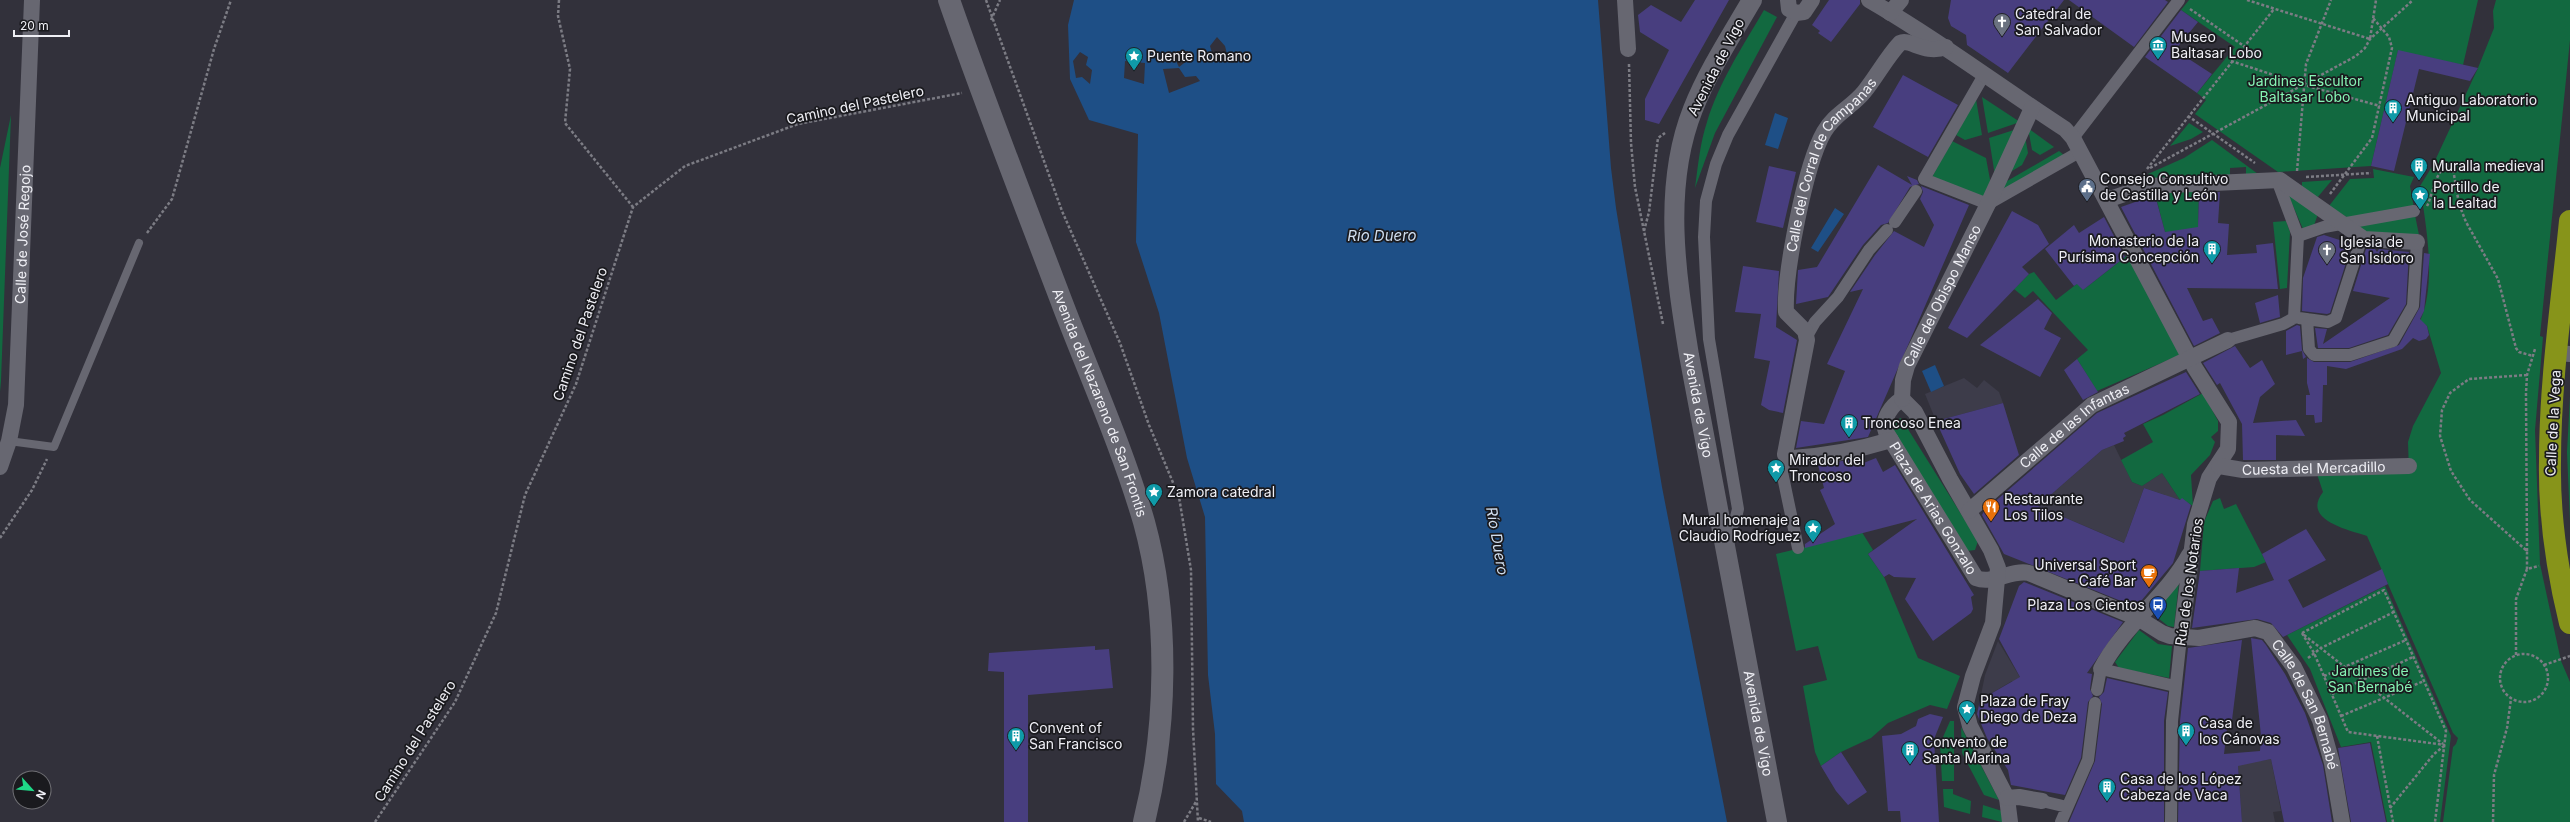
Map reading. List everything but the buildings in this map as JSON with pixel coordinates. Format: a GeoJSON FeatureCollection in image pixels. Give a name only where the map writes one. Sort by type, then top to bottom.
{"type":"FeatureCollection","features":[{"type":"Feature","properties":{"kind":"highway","name":"Calle de la Vega"},"geometry":{"type":"LineString","coordinates":[[2570,222],[2563,354],[2550,461],[2552,525],[2557,560],[2570,623]]}},
{"type":"Feature","properties":{"kind":"main road","name":"Avenida del Nazareno de San Frontis"},"geometry":{"type":"LineString","coordinates":[[949,0],[980,90],[1115,440],[1144,524],[1154,571],[1161,625],[1159,746],[1144,822]]}},
{"type":"Feature","properties":{"kind":"street","name":"Calle de José Regojo"},"geometry":{"type":"LineString","coordinates":[[0,467],[9,441],[16,406],[32,0]]}},
{"type":"Feature","properties":{"kind":"street"},"geometry":{"type":"LineString","coordinates":[[1625,0],[1628,49]]}},
{"type":"Feature","properties":{"kind":"street","name":"Avenida de Vigo"},"geometry":{"type":"LineString","coordinates":[[1752,0],[1707,79],[1692,110],[1682,143],[1676,191],[1675,244],[1681,306],[1723,540],[1777,822]]}},
{"type":"Feature","properties":{"kind":"street"},"geometry":{"type":"LineString","coordinates":[[1723,540],[1735,521],[1738,509],[1709,340],[1704,237],[1706,201],[1716,164],[1728,135],[1792,7],[1804,12],[1812,0]]}},
{"type":"Feature","properties":{"kind":"street"},"geometry":{"type":"LineString","coordinates":[[1869,0],[1946,47],[1984,76],[2065,129],[2074,149]]}},
{"type":"Feature","properties":{"kind":"street"},"geometry":{"type":"LineString","coordinates":[[1890,13],[1901,0]]}},
{"type":"Feature","properties":{"kind":"street"},"geometry":{"type":"LineString","coordinates":[[1921,184],[1987,206],[2074,149],[2179,0]]}},
{"type":"Feature","properties":{"kind":"street","name":"Calle del Corral de Campanas"},"geometry":{"type":"LineString","coordinates":[[1807,336],[1788,317],[1786,310],[1792,251],[1808,178],[1821,137],[1837,115],[1863,92],[1900,43],[1909,42],[1930,51],[1946,47]]}},
{"type":"Feature","properties":{"kind":"street"},"geometry":{"type":"LineString","coordinates":[[1798,548],[1782,472],[1787,456],[1785,449],[1807,336],[1814,324],[1838,297],[1865,256],[1891,226],[1921,184],[1984,76]]}},
{"type":"Feature","properties":{"kind":"street","name":"Calle del Obispo Manso"},"geometry":{"type":"LineString","coordinates":[[1902,392],[1910,360],[1987,206],[2032,108]]}},
{"type":"Feature","properties":{"kind":"street","name":"Rúa de los Notarios"},"geometry":{"type":"LineString","coordinates":[[2074,149],[2110,206],[2191,359],[2229,422],[2229,445],[2219,466],[2207,482],[2197,519],[2191,552],[2172,721],[2171,822]]}},
{"type":"Feature","properties":{"kind":"street"},"geometry":{"type":"LineString","coordinates":[[2276,180],[2298,236],[2294,318]]}},
{"type":"Feature","properties":{"kind":"street"},"geometry":{"type":"LineString","coordinates":[[2110,206],[2151,186],[2276,180],[2296,183],[2319,207],[2362,238],[2417,242],[2413,306],[2393,340],[2350,355],[2314,355],[2309,350],[2307,319]]}},
{"type":"Feature","properties":{"kind":"street"},"geometry":{"type":"LineString","coordinates":[[2298,236],[2342,223],[2419,210]]}},
{"type":"Feature","properties":{"kind":"street"},"geometry":{"type":"LineString","coordinates":[[2228,340],[2283,324],[2294,318],[2328,322],[2336,318],[2362,238]]}},
{"type":"Feature","properties":{"kind":"street","name":"Calle de las Infantas"},"geometry":{"type":"LineString","coordinates":[[1969,511],[2092,405],[2228,340]]}},
{"type":"Feature","properties":{"kind":"street","name":"Plaza de Arias Gonzalo"},"geometry":{"type":"LineString","coordinates":[[2006,798],[1970,726],[1965,707],[1973,676],[1989,635],[1998,577],[1995,558],[1915,412],[1902,392],[1892,407],[1884,424],[1891,440],[1972,575],[1980,580],[1998,577],[2017,572],[2029,574]]}},
{"type":"Feature","properties":{"kind":"street"},"geometry":{"type":"LineString","coordinates":[[1787,456],[1795,458],[1850,452],[1891,440]]}},
{"type":"Feature","properties":{"kind":"street","name":"Cuesta del Mercadillo"},"geometry":{"type":"LineString","coordinates":[[2219,466],[2243,470],[2409,466]]}},
{"type":"Feature","properties":{"kind":"street"},"geometry":{"type":"LineString","coordinates":[[2097,690],[2101,670],[2134,616],[2179,571],[2191,552]]}},
{"type":"Feature","properties":{"kind":"street","name":"Calle de San Bernabé"},"geometry":{"type":"LineString","coordinates":[[2029,574],[2134,616],[2162,633],[2181,638],[2203,637],[2260,628],[2271,635],[2294,667],[2323,730],[2332,763],[2342,822]]}},
{"type":"Feature","properties":{"kind":"street"},"geometry":{"type":"LineString","coordinates":[[2101,670],[2175,686]]}},
{"type":"Feature","properties":{"kind":"street"},"geometry":{"type":"LineString","coordinates":[[2061,822],[2089,756],[2094,703]]}},
{"type":"Feature","properties":{"kind":"street"},"geometry":{"type":"LineString","coordinates":[[2010,822],[2006,798],[2019,797],[2042,801],[2070,802]]}},
{"type":"Feature","properties":{"kind":"lane"},"geometry":{"type":"LineString","coordinates":[[9,441],[54,446],[139,243]]}},
{"type":"Feature","properties":{"kind":"path"},"geometry":{"type":"LineString","coordinates":[[139,243],[172,199],[214,49],[231,0]]}},
{"type":"Feature","properties":{"kind":"path"},"geometry":{"type":"LineString","coordinates":[[559,0],[558,16],[570,69],[564,123],[633,207]]}},
{"type":"Feature","properties":{"kind":"path"},"geometry":{"type":"LineString","coordinates":[[991,21],[1000,0]]}},
{"type":"Feature","properties":{"kind":"path"},"geometry":{"type":"LineString","coordinates":[[2246,0],[2370,39]]}},
{"type":"Feature","properties":{"kind":"path"},"geometry":{"type":"LineString","coordinates":[[2331,0],[2306,64],[2296,183],[2346,174],[2371,173]]}},
{"type":"Feature","properties":{"kind":"path"},"geometry":{"type":"LineString","coordinates":[[2370,39],[2376,0]]}},
{"type":"Feature","properties":{"kind":"path"},"geometry":{"type":"LineString","coordinates":[[2274,9],[2144,172],[2361,53],[2370,39],[2413,0]]}},
{"type":"Feature","properties":{"kind":"path"},"geometry":{"type":"LineString","coordinates":[[2189,8],[2244,46]]}},
{"type":"Feature","properties":{"kind":"path"},"geometry":{"type":"LineString","coordinates":[[2319,207],[2346,174],[2372,138],[2392,48],[2389,37],[2373,18]]}},
{"type":"Feature","properties":{"kind":"path"},"geometry":{"type":"LineString","coordinates":[[2231,61],[2304,85],[2380,106]]}},
{"type":"Feature","properties":{"kind":"path","name":"Camino del Pastelero"},"geometry":{"type":"LineString","coordinates":[[375,822],[455,702],[496,613],[525,495],[576,384],[633,207],[685,166],[798,124],[980,90]]}},
{"type":"Feature","properties":{"kind":"path"},"geometry":{"type":"LineString","coordinates":[[2188,116],[2276,180]]}},
{"type":"Feature","properties":{"kind":"path"},"geometry":{"type":"LineString","coordinates":[[1644,231],[1648,218],[1656,157]]}},
{"type":"Feature","properties":{"kind":"path"},"geometry":{"type":"LineString","coordinates":[[2419,210],[2428,204],[2433,189],[2444,168],[2448,165],[2452,166],[2459,204],[2466,222],[2498,279],[2516,348],[2519,352],[2533,356]]}},
{"type":"Feature","properties":{"kind":"path"},"geometry":{"type":"LineString","coordinates":[[2516,655],[2516,599],[2528,569],[2527,551],[2470,500],[2450,471],[2440,436],[2442,410],[2450,393],[2469,379],[2527,375]]}},
{"type":"Feature","properties":{"kind":"path"},"geometry":{"type":"LineString","coordinates":[[0,538],[32,490],[54,446]]}},
{"type":"Feature","properties":{"kind":"path"},"geometry":{"type":"LineString","coordinates":[[2528,569],[2557,560]]}},
{"type":"Feature","properties":{"kind":"path"},"geometry":{"type":"LineString","coordinates":[[2302,633],[2384,590],[2446,731],[2435,822]]}},
{"type":"Feature","properties":{"kind":"path"},"geometry":{"type":"LineString","coordinates":[[2294,667],[2321,648],[2394,612]]}},
{"type":"Feature","properties":{"kind":"path"},"geometry":{"type":"LineString","coordinates":[[2302,633],[2445,745]]}},
{"type":"Feature","properties":{"kind":"path"},"geometry":{"type":"LineString","coordinates":[[2302,633],[2314,653],[2348,732],[2445,745]]}},
{"type":"Feature","properties":{"kind":"path"},"geometry":{"type":"LineString","coordinates":[[2324,676],[2406,640]]}},
{"type":"Feature","properties":{"kind":"path"},"geometry":{"type":"LineString","coordinates":[[2516,655],[2532,655],[2544,665],[2547,680],[2541,695],[2527,702],[2511,698],[2502,687],[2501,672],[2504,665],[2516,655]]}},
{"type":"Feature","properties":{"kind":"path"},"geometry":{"type":"LineString","coordinates":[[2544,665],[2570,656]]}},
{"type":"Feature","properties":{"kind":"path"},"geometry":{"type":"LineString","coordinates":[[2332,694],[2413,657]]}},
{"type":"Feature","properties":{"kind":"path"},"geometry":{"type":"LineString","coordinates":[[2341,716],[2424,681]]}},
{"type":"Feature","properties":{"kind":"path"},"geometry":{"type":"LineString","coordinates":[[2493,822],[2494,775],[2507,728],[2511,698]]}},
{"type":"Feature","properties":{"kind":"path"},"geometry":{"type":"LineString","coordinates":[[2377,736],[2393,822]]}},
{"type":"Feature","properties":{"kind":"path"},"geometry":{"type":"LineString","coordinates":[[2390,808],[2434,754],[2445,745]]}},
{"type":"Feature","properties":{"kind":"path"},"geometry":{"type":"LineString","coordinates":[[1184,822],[1198,798]]}},
{"type":"Feature","properties":{"kind":"path"},"geometry":{"type":"LineString","coordinates":[[1199,818],[1211,822]]}},
{"type":"Feature","properties":{"kind":"shaded area"},"geometry":{"type":"Polygon","coordinates":[[[1964,378],[1977,388],[1984,380],[1999,392],[2003,403],[1936,421],[1925,394],[1964,378]]]}},
{"type":"Feature","properties":{"kind":"shaded area"},"geometry":{"type":"Polygon","coordinates":[[[2114,445],[2132,482],[2142,486],[2162,473],[2180,500],[2174,498],[2168,514],[2159,511],[2165,495],[2144,488],[2126,537],[2134,547],[2038,506],[2102,450],[2114,445]]]}},
{"type":"Feature","properties":{"kind":"shaded area"},"geometry":{"type":"Polygon","coordinates":[[[1998,641],[2021,679],[2014,683],[2012,681],[1980,700],[1985,675],[1998,641]]]}},
{"type":"Feature","properties":{"kind":"shaded area"},"geometry":{"type":"Polygon","coordinates":[[[2259,752],[2261,761],[2271,759],[2281,811],[2273,812],[2275,822],[2242,822],[2237,753],[2259,752]]]}},
{"type":"Feature","properties":{"kind":"green space","name":"Jardines Escultor Baltasar Lobo"},"geometry":{"type":"Polygon","coordinates":[[[2189,0],[2478,0],[2463,65],[2398,51],[2371,166],[2278,172],[2195,114],[2206,100],[2197,93],[2235,47],[2181,10],[2189,0]]]}},
{"type":"Feature","properties":{"kind":"green space"},"geometry":{"type":"Polygon","coordinates":[[[2496,0],[2570,0],[2570,40],[2540,336],[2543,337],[2535,430],[2540,564],[2561,661],[2570,682],[2570,822],[2443,822],[2453,747],[2458,738],[2453,733],[2367,536],[2339,527],[2323,517],[2318,510],[2318,502],[2323,492],[2317,474],[2409,472],[2408,442],[2413,426],[2441,373],[2427,326],[2420,321],[2428,290],[2429,254],[2420,186],[2433,165],[2478,68],[2494,28],[2493,11],[2496,0]]]}},
{"type":"Feature","properties":{"kind":"green space"},"geometry":{"type":"Polygon","coordinates":[[[1764,10],[1777,17],[1715,133],[1695,188],[1703,138],[1712,107],[1732,64],[1764,10]]]}},
{"type":"Feature","properties":{"kind":"green space"},"geometry":{"type":"Polygon","coordinates":[[[1982,97],[2020,122],[1988,133],[1982,97]]]}},
{"type":"Feature","properties":{"kind":"green space"},"geometry":{"type":"Polygon","coordinates":[[[1976,99],[1982,135],[1965,140],[1956,135],[1976,99]]]}},
{"type":"Feature","properties":{"kind":"green space"},"geometry":{"type":"Polygon","coordinates":[[[11,115],[1,381],[0,392],[0,168],[11,115]]]}},
{"type":"Feature","properties":{"kind":"green space"},"geometry":{"type":"Polygon","coordinates":[[[2189,123],[2203,132],[2191,139],[2170,146],[2189,123]]]}},
{"type":"Feature","properties":{"kind":"green space"},"geometry":{"type":"Polygon","coordinates":[[[2028,128],[2054,147],[2040,155],[2032,150],[2028,128]]]}},
{"type":"Feature","properties":{"kind":"green space"},"geometry":{"type":"Polygon","coordinates":[[[2017,129],[1995,176],[1989,138],[2017,129]]]}},
{"type":"Feature","properties":{"kind":"green space"},"geometry":{"type":"Polygon","coordinates":[[[2025,136],[2028,153],[2022,165],[2007,174],[2025,136]]]}},
{"type":"Feature","properties":{"kind":"green space"},"geometry":{"type":"Polygon","coordinates":[[[2212,140],[2258,174],[2246,174],[2246,167],[2230,168],[2230,175],[2150,179],[2148,174],[2184,158],[2212,140]]]}},
{"type":"Feature","properties":{"kind":"green space"},"geometry":{"type":"Polygon","coordinates":[[[1952,141],[1986,158],[1991,185],[1985,198],[1932,177],[1952,141]]]}},
{"type":"Feature","properties":{"kind":"green space"},"geometry":{"type":"Polygon","coordinates":[[[2059,151],[2065,156],[2005,191],[2002,184],[2059,151]]]}},
{"type":"Feature","properties":{"kind":"green space"},"geometry":{"type":"Polygon","coordinates":[[[2373,169],[2414,177],[2410,186],[2414,208],[2348,218],[2329,206],[2350,179],[2374,178],[2373,169]]]}},
{"type":"Feature","properties":{"kind":"green space"},"geometry":{"type":"Polygon","coordinates":[[[2332,180],[2317,198],[2302,187],[2302,182],[2332,180]]]}},
{"type":"Feature","properties":{"kind":"green space"},"geometry":{"type":"Polygon","coordinates":[[[2199,191],[2198,231],[2165,232],[2155,194],[2199,191]]]}},
{"type":"Feature","properties":{"kind":"green space"},"geometry":{"type":"Polygon","coordinates":[[[2287,192],[2318,214],[2313,228],[2303,229],[2287,192]]]}},
{"type":"Feature","properties":{"kind":"green space"},"geometry":{"type":"Polygon","coordinates":[[[2415,215],[2419,235],[2367,232],[2354,225],[2415,215]]]}},
{"type":"Feature","properties":{"kind":"green space"},"geometry":{"type":"Polygon","coordinates":[[[2286,221],[2290,232],[2287,288],[2280,289],[2273,222],[2286,221]]]}},
{"type":"Feature","properties":{"kind":"green space"},"geometry":{"type":"Polygon","coordinates":[[[2129,254],[2182,354],[2097,391],[2077,359],[2088,350],[2033,291],[2025,298],[2014,289],[2029,274],[2034,272],[2056,300],[2078,283],[2083,290],[2129,254]]]}},
{"type":"Feature","properties":{"kind":"green space"},"geometry":{"type":"Polygon","coordinates":[[[2203,393],[2218,421],[2218,431],[2211,437],[2215,442],[2210,455],[2191,475],[2193,506],[2182,499],[2180,500],[2162,473],[2142,486],[2132,482],[2121,460],[2153,442],[2143,424],[2203,393]]]}},
{"type":"Feature","properties":{"kind":"green space"},"geometry":{"type":"Polygon","coordinates":[[[2570,396],[2570,522],[2567,452],[2570,396]]]}},
{"type":"Feature","properties":{"kind":"green space"},"geometry":{"type":"Polygon","coordinates":[[[1901,418],[1978,541],[1975,550],[1967,551],[1892,429],[1893,421],[1901,418]]]}},
{"type":"Feature","properties":{"kind":"green space"},"geometry":{"type":"Polygon","coordinates":[[[2220,498],[2224,509],[2236,504],[2266,562],[2254,567],[2200,571],[2204,522],[2213,501],[2220,498]]]}},
{"type":"Feature","properties":{"kind":"green space"},"geometry":{"type":"Polygon","coordinates":[[[1860,529],[1873,550],[1868,554],[1884,577],[1918,658],[1960,676],[1947,709],[1930,705],[1888,723],[1871,738],[1841,752],[1821,766],[1815,752],[1803,686],[1827,680],[1818,646],[1796,651],[1776,554],[1822,543],[1860,529]]]}},
{"type":"Feature","properties":{"kind":"green space"},"geometry":{"type":"Polygon","coordinates":[[[2179,582],[2174,627],[2168,626],[2153,614],[2179,582]]]}},
{"type":"Feature","properties":{"kind":"green space","name":"Jardines de San Bernabé"},"geometry":{"type":"Polygon","coordinates":[[[2385,586],[2451,736],[2440,822],[2387,822],[2371,742],[2341,747],[2310,669],[2287,635],[2385,586]]]}},
{"type":"Feature","properties":{"kind":"green space"},"geometry":{"type":"Polygon","coordinates":[[[2139,630],[2158,644],[2172,646],[2169,678],[2119,668],[2115,662],[2139,630]]]}},
{"type":"Feature","properties":{"kind":"green space"},"geometry":{"type":"Polygon","coordinates":[[[1950,721],[1954,721],[1954,781],[1942,781],[1940,744],[1950,721]]]}},
{"type":"Feature","properties":{"kind":"green space"},"geometry":{"type":"Polygon","coordinates":[[[1961,727],[1999,800],[1984,795],[1962,753],[1961,727]]]}},
{"type":"Feature","properties":{"kind":"green space"},"geometry":{"type":"Polygon","coordinates":[[[1943,789],[1953,789],[1953,794],[1971,801],[1970,814],[1944,807],[1943,789]]]}},
{"type":"Feature","properties":{"kind":"green space"},"geometry":{"type":"Polygon","coordinates":[[[1983,805],[2002,811],[2002,822],[1982,817],[1983,805]]]}},
{"type":"Feature","properties":{"kind":"water","name":"Río Duero"},"geometry":{"type":"Polygon","coordinates":[[[1074,0],[1598,0],[1611,168],[1616,208],[1662,487],[1727,822],[1244,822],[1242,811],[1216,784],[1215,734],[1208,675],[1205,517],[1187,458],[1159,313],[1136,242],[1138,134],[1089,120],[1070,79],[1068,25],[1074,0]],[[1217,37],[1210,46],[1213,56],[1227,54],[1225,46],[1217,37]],[[1178,51],[1173,55],[1179,67],[1188,60],[1188,51],[1178,51]],[[1080,52],[1073,61],[1076,78],[1082,77],[1090,84],[1092,70],[1086,65],[1088,57],[1080,52]],[[1125,61],[1124,78],[1144,84],[1145,63],[1125,61]],[[1179,68],[1163,69],[1169,93],[1200,81],[1196,76],[1185,77],[1179,68]]]}},
{"type":"Feature","properties":{"kind":"water"},"geometry":{"type":"Polygon","coordinates":[[[1775,113],[1788,118],[1778,149],[1765,145],[1775,113]]]}},
{"type":"Feature","properties":{"kind":"water"},"geometry":{"type":"Polygon","coordinates":[[[1835,208],[1844,214],[1818,252],[1811,248],[1835,208]]]}},
{"type":"Feature","properties":{"kind":"water"},"geometry":{"type":"Polygon","coordinates":[[[1935,365],[1944,386],[1931,392],[1922,371],[1935,365]]]}},
{"type":"Feature","properties":{"kind":"place","name":"Catedral de San Salvador"},"geometry":{"type":"Point","coordinates":[2002,37]}},
{"type":"Feature","properties":{"kind":"place","name":"Museo Baltasar Lobo"},"geometry":{"type":"Point","coordinates":[2158,60]}},
{"type":"Feature","properties":{"kind":"place","name":"Puente Romano"},"geometry":{"type":"Point","coordinates":[1134,71]}},
{"type":"Feature","properties":{"kind":"place","name":"Antiguo Laboratorio Municipal"},"geometry":{"type":"Point","coordinates":[2393,123]}},
{"type":"Feature","properties":{"kind":"place","name":"Muralla medieval"},"geometry":{"type":"Point","coordinates":[2419,181]}},
{"type":"Feature","properties":{"kind":"place","name":"Consejo Consultivo de Castilla y León"},"geometry":{"type":"Point","coordinates":[2087,202]}},
{"type":"Feature","properties":{"kind":"place","name":"Portillo de la Lealtad"},"geometry":{"type":"Point","coordinates":[2420,210]}},
{"type":"Feature","properties":{"kind":"place","name":"Monasterio de la Purísima Concepción"},"geometry":{"type":"Point","coordinates":[2212,264]}},
{"type":"Feature","properties":{"kind":"place","name":"Iglesia de San Isidoro"},"geometry":{"type":"Point","coordinates":[2327,265]}},
{"type":"Feature","properties":{"kind":"place","name":"Troncoso Enea"},"geometry":{"type":"Point","coordinates":[1849,438]}},
{"type":"Feature","properties":{"kind":"place","name":"Mirador del Troncoso"},"geometry":{"type":"Point","coordinates":[1776,483]}},
{"type":"Feature","properties":{"kind":"place","name":"Zamora catedral"},"geometry":{"type":"Point","coordinates":[1154,507]}},
{"type":"Feature","properties":{"kind":"place","name":"Restaurante Los Tilos"},"geometry":{"type":"Point","coordinates":[1991,522]}},
{"type":"Feature","properties":{"kind":"place","name":"Mural homenaje a Claudio Rodríguez"},"geometry":{"type":"Point","coordinates":[1813,543]}},
{"type":"Feature","properties":{"kind":"place","name":"Universal Sport - Café Bar"},"geometry":{"type":"Point","coordinates":[2149,588]}},
{"type":"Feature","properties":{"kind":"place","name":"Plaza Los Cientos"},"geometry":{"type":"Point","coordinates":[2158,620]}},
{"type":"Feature","properties":{"kind":"place","name":"Plaza de Fray Diego de Deza"},"geometry":{"type":"Point","coordinates":[1967,724]}},
{"type":"Feature","properties":{"kind":"place","name":"Casa de los Cánovas"},"geometry":{"type":"Point","coordinates":[2186,746]}},
{"type":"Feature","properties":{"kind":"place","name":"Convent of San Francisco"},"geometry":{"type":"Point","coordinates":[1016,751]}},
{"type":"Feature","properties":{"kind":"place","name":"Convento de Santa Marina"},"geometry":{"type":"Point","coordinates":[1910,765]}},
{"type":"Feature","properties":{"kind":"place","name":"Casa de los López Cabeza de Vaca"},"geometry":{"type":"Point","coordinates":[2107,802]}}]}
